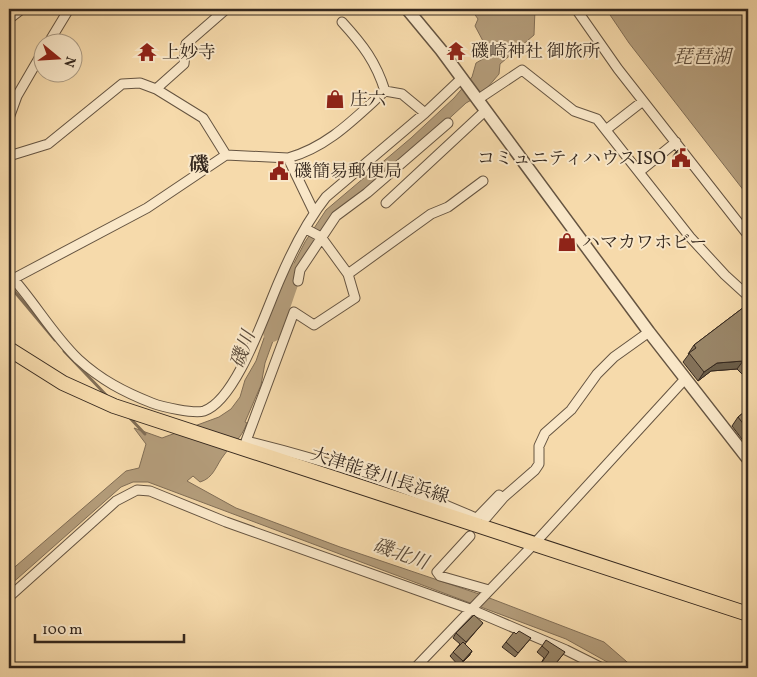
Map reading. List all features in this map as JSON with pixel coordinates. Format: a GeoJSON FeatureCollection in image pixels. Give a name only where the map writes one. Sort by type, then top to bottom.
{"type":"FeatureCollection","features":[{"type":"Feature","properties":{"kind":"main road","name":"大津能登川長浜線"},"geometry":{"type":"LineString","coordinates":[[9,348],[63,383],[114,406],[748,614]]}},
{"type":"Feature","properties":{"kind":"street"},"geometry":{"type":"LineString","coordinates":[[9,19],[22,9]]}},
{"type":"Feature","properties":{"kind":"street"},"geometry":{"type":"LineString","coordinates":[[55,32],[69,9]]}},
{"type":"Feature","properties":{"kind":"street"},"geometry":{"type":"LineString","coordinates":[[407,9],[462,78],[649,332],[748,459]]}},
{"type":"Feature","properties":{"kind":"street"},"geometry":{"type":"LineString","coordinates":[[576,9],[643,100],[748,235]]}},
{"type":"Feature","properties":{"kind":"street"},"geometry":{"type":"LineString","coordinates":[[156,89],[184,64],[186,44],[225,10]]}},
{"type":"Feature","properties":{"kind":"street"},"geometry":{"type":"LineString","coordinates":[[342,22],[357,38],[378,68],[385,91]]}},
{"type":"Feature","properties":{"kind":"street"},"geometry":{"type":"LineString","coordinates":[[9,118],[17,96],[32,70]]}},
{"type":"Feature","properties":{"kind":"street"},"geometry":{"type":"LineString","coordinates":[[475,98],[522,70],[574,111],[597,119],[607,129],[696,243],[725,275],[748,296]]}},
{"type":"Feature","properties":{"kind":"street"},"geometry":{"type":"LineString","coordinates":[[314,212],[326,197],[462,78]]}},
{"type":"Feature","properties":{"kind":"street"},"geometry":{"type":"LineString","coordinates":[[9,156],[48,144],[122,84],[140,83],[156,89],[204,118],[226,155]]}},
{"type":"Feature","properties":{"kind":"street"},"geometry":{"type":"LineString","coordinates":[[385,91],[402,94],[424,113]]}},
{"type":"Feature","properties":{"kind":"street"},"geometry":{"type":"LineString","coordinates":[[385,91],[341,131],[309,152],[288,158],[226,155],[147,208],[11,277],[62,343],[101,379],[124,392],[162,407],[203,412],[215,404],[244,366],[280,278],[313,232],[367,193],[448,123]]}},
{"type":"Feature","properties":{"kind":"street"},"geometry":{"type":"LineString","coordinates":[[607,129],[643,100]]}},
{"type":"Feature","properties":{"kind":"street"},"geometry":{"type":"LineString","coordinates":[[386,203],[485,111]]}},
{"type":"Feature","properties":{"kind":"street"},"geometry":{"type":"LineString","coordinates":[[639,172],[676,142]]}},
{"type":"Feature","properties":{"kind":"street"},"geometry":{"type":"LineString","coordinates":[[288,158],[314,212],[313,232],[298,281]]}},
{"type":"Feature","properties":{"kind":"street"},"geometry":{"type":"LineString","coordinates":[[348,274],[431,214],[448,207],[483,180]]}},
{"type":"Feature","properties":{"kind":"street"},"geometry":{"type":"LineString","coordinates":[[313,232],[348,274],[355,298],[314,325],[294,312],[246,441],[299,454],[443,504],[476,524]]}},
{"type":"Feature","properties":{"kind":"street"},"geometry":{"type":"LineString","coordinates":[[488,591],[440,576],[437,572],[476,524],[539,464],[539,446],[545,433],[571,410],[597,374],[614,357],[649,332]]}},
{"type":"Feature","properties":{"kind":"street"},"geometry":{"type":"LineString","coordinates":[[414,668],[534,544],[686,379]]}},
{"type":"Feature","properties":{"kind":"street"},"geometry":{"type":"LineString","coordinates":[[157,421],[162,407]]}},
{"type":"Feature","properties":{"kind":"street"},"geometry":{"type":"LineString","coordinates":[[9,597],[116,501],[137,490],[150,491],[226,522],[472,607],[602,668]]}},
{"type":"Feature","properties":{"kind":"water"},"geometry":{"type":"Polygon","coordinates":[[[471,9],[535,9],[534,35],[500,64],[499,74],[482,94],[466,103],[428,138],[337,211],[297,274],[289,297],[282,294],[290,271],[305,242],[326,210],[411,138],[454,98],[472,77],[476,63],[488,56],[490,46],[483,41],[475,26],[478,19],[471,9]]]}},
{"type":"Feature","properties":{"kind":"water","name":"琵琶湖"},"geometry":{"type":"Polygon","coordinates":[[[606,9],[748,9],[748,196],[629,43],[606,9]]]}},
{"type":"Feature","properties":{"kind":"water"},"geometry":{"type":"Polygon","coordinates":[[[277,310],[283,313],[265,363],[261,385],[245,422],[247,423],[244,429],[209,478],[200,482],[193,476],[187,481],[236,508],[340,547],[479,594],[604,642],[634,668],[618,668],[566,639],[148,482],[133,482],[121,487],[9,586],[9,572],[126,471],[139,468],[146,444],[134,428],[162,438],[219,417],[231,409],[240,397],[245,380],[256,361],[271,318],[274,319],[277,310]]]}},
{"type":"Feature","properties":{"kind":"building"},"geometry":{"type":"Polygon","coordinates":[[[680,149],[688,160],[684,162],[676,152],[680,149]]]}},
{"type":"Feature","properties":{"kind":"building"},"geometry":{"type":"Polygon","coordinates":[[[748,304],[748,366],[743,361],[717,363],[704,372],[689,353],[696,348],[694,345],[748,304]]]}},
{"type":"Feature","properties":{"kind":"building"},"geometry":{"type":"Polygon","coordinates":[[[748,409],[748,430],[738,417],[748,409]]]}},
{"type":"Feature","properties":{"kind":"building"},"geometry":{"type":"Polygon","coordinates":[[[474,615],[483,623],[466,642],[456,633],[474,615]]]}},
{"type":"Feature","properties":{"kind":"building"},"geometry":{"type":"Polygon","coordinates":[[[519,631],[531,638],[518,653],[506,642],[514,632],[516,634],[519,631]]]}},
{"type":"Feature","properties":{"kind":"building"},"geometry":{"type":"Polygon","coordinates":[[[546,640],[565,652],[552,668],[538,668],[549,652],[542,646],[546,640]]]}},
{"type":"Feature","properties":{"kind":"building"},"geometry":{"type":"Polygon","coordinates":[[[463,642],[472,651],[463,661],[453,652],[463,642]]]}},
{"type":"Feature","properties":{"kind":"waterway","name":"磯川"},"geometry":{"type":"LineString","coordinates":[[272,333],[293,272]]}},
{"type":"Feature","properties":{"kind":"waterway"},"geometry":{"type":"LineString","coordinates":[[9,285],[55,340]]}},
{"type":"Feature","properties":{"kind":"waterway"},"geometry":{"type":"LineString","coordinates":[[64,351],[108,397]]}},
{"type":"Feature","properties":{"kind":"waterway"},"geometry":{"type":"LineString","coordinates":[[129,417],[145,434]]}},
{"type":"Feature","properties":{"kind":"place","name":"磯崎神社 御旅所"},"geometry":{"type":"Point","coordinates":[456,51]}},
{"type":"Feature","properties":{"kind":"place","name":"上妙寺"},"geometry":{"type":"Point","coordinates":[147,52]}},
{"type":"Feature","properties":{"kind":"place","name":"庄六"},"geometry":{"type":"Point","coordinates":[335,99]}},
{"type":"Feature","properties":{"kind":"place","name":"コミュニティハウスISO"},"geometry":{"type":"Point","coordinates":[681,158]}},
{"type":"Feature","properties":{"kind":"place","name":"磯簡易郵便局"},"geometry":{"type":"Point","coordinates":[279,171]}},
{"type":"Feature","properties":{"kind":"place","name":"ハマカワホビー"},"geometry":{"type":"Point","coordinates":[567,242]}},
{"type":"Feature","properties":{"kind":"district","name":"磯"},"geometry":{"type":"Point","coordinates":[199,164]}},
{"type":"Feature","properties":{"kind":"water label","name":"磯北川"},"geometry":{"type":"Point","coordinates":[401,553]}}]}
